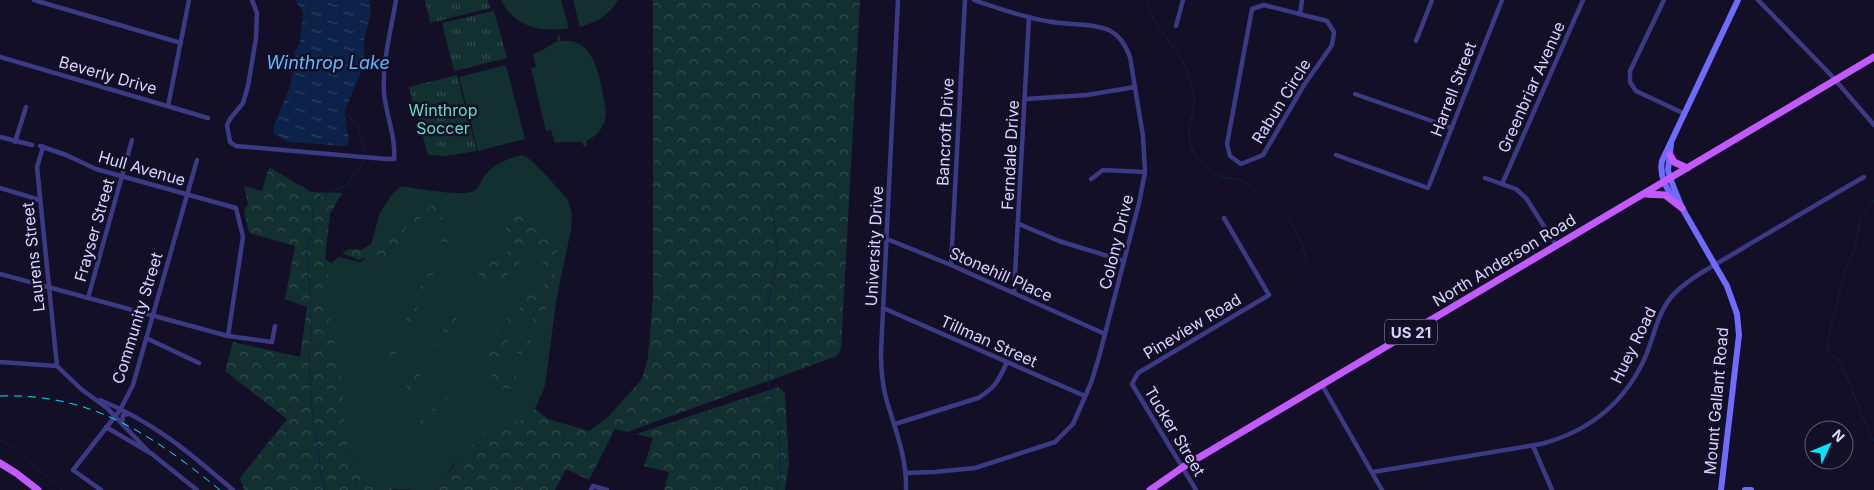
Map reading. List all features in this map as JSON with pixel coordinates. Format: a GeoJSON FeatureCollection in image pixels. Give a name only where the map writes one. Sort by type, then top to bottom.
{"type":"FeatureCollection","features":[{"type":"Feature","properties":{"kind":"main road","name":"North Anderson Road"},"geometry":{"type":"LineString","coordinates":[[1150,490],[1183,467],[1874,57]]}},
{"type":"Feature","properties":{"kind":"main road"},"geometry":{"type":"LineString","coordinates":[[1670,155],[1674,162],[1687,168]]}},
{"type":"Feature","properties":{"kind":"main road"},"geometry":{"type":"LineString","coordinates":[[1642,194],[1665,195],[1682,208]]}},
{"type":"Feature","properties":{"kind":"main road"},"geometry":{"type":"LineString","coordinates":[[0,463],[38,490]]}},
{"type":"Feature","properties":{"kind":"street"},"geometry":{"type":"LineString","coordinates":[[34,0],[181,43]]}},
{"type":"Feature","properties":{"kind":"street"},"geometry":{"type":"LineString","coordinates":[[168,106],[188,0]]}},
{"type":"Feature","properties":{"kind":"street"},"geometry":{"type":"LineString","coordinates":[[252,0],[257,13],[256,38],[248,86],[243,103],[227,125],[230,142],[236,146],[386,159],[394,159],[395,149],[384,94],[384,71],[396,0]]}},
{"type":"Feature","properties":{"kind":"street","name":"University Drive"},"geometry":{"type":"LineString","coordinates":[[898,0],[881,367],[886,398],[895,424],[906,473],[906,490]]}},
{"type":"Feature","properties":{"kind":"street","name":"Bancroft Drive"},"geometry":{"type":"LineString","coordinates":[[950,265],[965,0]]}},
{"type":"Feature","properties":{"kind":"street","name":"Colony Drive"},"geometry":{"type":"LineString","coordinates":[[906,473],[975,468],[1056,442],[1073,424],[1096,370],[1139,203],[1145,172],[1144,149],[1130,57],[1126,45],[1117,35],[1106,29],[1064,24],[1029,17],[974,0]]}},
{"type":"Feature","properties":{"kind":"street"},"geometry":{"type":"LineString","coordinates":[[1176,26],[1183,0]]}},
{"type":"Feature","properties":{"kind":"street"},"geometry":{"type":"LineString","coordinates":[[1300,13],[1302,0]]}},
{"type":"Feature","properties":{"kind":"street"},"geometry":{"type":"LineString","coordinates":[[1416,41],[1432,0]]}},
{"type":"Feature","properties":{"kind":"street","name":"Harrell Street"},"geometry":{"type":"LineString","coordinates":[[1336,155],[1428,188],[1502,0]]}},
{"type":"Feature","properties":{"kind":"street","name":"Greenbriar Avenue"},"geometry":{"type":"LineString","coordinates":[[1502,184],[1583,0]]}},
{"type":"Feature","properties":{"kind":"street"},"geometry":{"type":"LineString","coordinates":[[1664,0],[1630,71],[1630,82],[1636,91],[1685,114]]}},
{"type":"Feature","properties":{"kind":"street","name":"Mount Gallant Road"},"geometry":{"type":"LineString","coordinates":[[1722,490],[1739,335],[1737,314],[1727,286],[1666,180],[1661,166],[1738,0]]}},
{"type":"Feature","properties":{"kind":"street"},"geometry":{"type":"LineString","coordinates":[[1758,0],[1835,80],[1874,125]]}},
{"type":"Feature","properties":{"kind":"street","name":"Rabun Circle"},"geometry":{"type":"LineString","coordinates":[[1264,5],[1300,13],[1327,21],[1334,32],[1332,44],[1304,85],[1263,156],[1241,164],[1230,156],[1227,144],[1252,9],[1264,5]]}},
{"type":"Feature","properties":{"kind":"street","name":"Ferndale Drive"},"geometry":{"type":"LineString","coordinates":[[1014,293],[1029,17]]}},
{"type":"Feature","properties":{"kind":"street","name":"Beverly Drive"},"geometry":{"type":"LineString","coordinates":[[0,56],[208,118]]}},
{"type":"Feature","properties":{"kind":"street"},"geometry":{"type":"LineString","coordinates":[[1025,99],[1081,96],[1135,87]]}},
{"type":"Feature","properties":{"kind":"street"},"geometry":{"type":"LineString","coordinates":[[1355,94],[1452,128]]}},
{"type":"Feature","properties":{"kind":"street"},"geometry":{"type":"LineString","coordinates":[[15,142],[26,107]]}},
{"type":"Feature","properties":{"kind":"street"},"geometry":{"type":"LineString","coordinates":[[0,137],[32,146]]}},
{"type":"Feature","properties":{"kind":"street","name":"Frayser Street"},"geometry":{"type":"LineString","coordinates":[[88,298],[132,140]]}},
{"type":"Feature","properties":{"kind":"street","name":"Mount Gallant Road"},"geometry":{"type":"LineString","coordinates":[[1666,180],[1671,144]]}},
{"type":"Feature","properties":{"kind":"street","name":"Hull Avenue"},"geometry":{"type":"LineString","coordinates":[[41,146],[96,169],[236,208],[243,237],[228,336]]}},
{"type":"Feature","properties":{"kind":"street","name":"Laurens Street"},"geometry":{"type":"LineString","coordinates":[[41,146],[37,167],[57,366]]}},
{"type":"Feature","properties":{"kind":"street","name":"Community Street"},"geometry":{"type":"LineString","coordinates":[[102,490],[74,470],[120,410],[132,385],[197,160]]}},
{"type":"Feature","properties":{"kind":"street"},"geometry":{"type":"LineString","coordinates":[[1091,179],[1103,170],[1145,172]]}},
{"type":"Feature","properties":{"kind":"street","name":"Huey Road"},"geometry":{"type":"LineString","coordinates":[[1373,472],[1533,446],[1572,434],[1596,419],[1617,402],[1634,380],[1647,353],[1663,310],[1675,293],[1716,265],[1864,176]]}},
{"type":"Feature","properties":{"kind":"street"},"geometry":{"type":"LineString","coordinates":[[1484,178],[1516,189],[1526,198],[1556,245]]}},
{"type":"Feature","properties":{"kind":"street"},"geometry":{"type":"LineString","coordinates":[[0,188],[40,200]]}},
{"type":"Feature","properties":{"kind":"street","name":"Pineview Road"},"geometry":{"type":"LineString","coordinates":[[1132,384],[1138,373],[1269,295],[1224,218]]}},
{"type":"Feature","properties":{"kind":"street"},"geometry":{"type":"LineString","coordinates":[[1019,224],[1066,244],[1124,261]]}},
{"type":"Feature","properties":{"kind":"street","name":"Stonehill Place"},"geometry":{"type":"LineString","coordinates":[[886,239],[950,265],[1105,334]]}},
{"type":"Feature","properties":{"kind":"street"},"geometry":{"type":"LineString","coordinates":[[0,274],[49,289],[228,336],[272,342],[276,326]]}},
{"type":"Feature","properties":{"kind":"street","name":"Tillman Street"},"geometry":{"type":"LineString","coordinates":[[884,308],[1085,396]]}},
{"type":"Feature","properties":{"kind":"street"},"geometry":{"type":"LineString","coordinates":[[146,338],[199,363]]}},
{"type":"Feature","properties":{"kind":"street"},"geometry":{"type":"LineString","coordinates":[[0,362],[57,366],[79,387],[107,408],[149,452],[197,490]]}},
{"type":"Feature","properties":{"kind":"street"},"geometry":{"type":"LineString","coordinates":[[895,424],[978,398],[990,391],[999,381],[1007,362]]}},
{"type":"Feature","properties":{"kind":"street","name":"Tucker Street"},"geometry":{"type":"LineString","coordinates":[[1132,384],[1196,490]]}},
{"type":"Feature","properties":{"kind":"street"},"geometry":{"type":"LineString","coordinates":[[1322,385],[1382,490]]}},
{"type":"Feature","properties":{"kind":"street"},"geometry":{"type":"LineString","coordinates":[[94,398],[128,414],[177,442],[233,490]]}},
{"type":"Feature","properties":{"kind":"street"},"geometry":{"type":"LineString","coordinates":[[107,408],[115,412],[120,410]]}},
{"type":"Feature","properties":{"kind":"street"},"geometry":{"type":"LineString","coordinates":[[120,410],[122,424]]}},
{"type":"Feature","properties":{"kind":"street"},"geometry":{"type":"LineString","coordinates":[[122,424],[123,415],[128,414]]}},
{"type":"Feature","properties":{"kind":"street"},"geometry":{"type":"LineString","coordinates":[[106,427],[149,452]]}},
{"type":"Feature","properties":{"kind":"street"},"geometry":{"type":"LineString","coordinates":[[1533,446],[1552,490]]}},
{"type":"Feature","properties":{"kind":"street"},"geometry":{"type":"LineString","coordinates":[[592,488],[607,490]]}},
{"type":"Feature","properties":{"kind":"street"},"geometry":{"type":"LineString","coordinates":[[1745,490],[1751,490]]}},
{"type":"Feature","properties":{"kind":"green space"},"geometry":{"type":"Polygon","coordinates":[[[425,0],[488,0],[490,8],[430,23],[425,0]]]}},
{"type":"Feature","properties":{"kind":"green space"},"geometry":{"type":"Polygon","coordinates":[[[501,0],[561,0],[569,28],[548,30],[529,26],[513,16],[501,0]]]}},
{"type":"Feature","properties":{"kind":"green space"},"geometry":{"type":"Polygon","coordinates":[[[573,0],[618,0],[611,10],[602,17],[580,27],[573,0]]]}},
{"type":"Feature","properties":{"kind":"green space"},"geometry":{"type":"Polygon","coordinates":[[[651,0],[860,0],[841,349],[837,356],[627,432],[615,429],[589,480],[566,469],[555,490],[438,490],[472,444],[498,425],[521,420],[530,415],[535,409],[548,419],[589,431],[608,417],[642,379],[648,357],[653,298],[653,1],[651,0]]]}},
{"type":"Feature","properties":{"kind":"green space"},"geometry":{"type":"Polygon","coordinates":[[[494,11],[507,58],[454,71],[442,23],[494,11]]]}},
{"type":"Feature","properties":{"kind":"green space"},"geometry":{"type":"Polygon","coordinates":[[[559,35],[561,41],[573,42],[583,46],[590,53],[595,63],[606,108],[602,128],[586,141],[587,146],[584,147],[582,142],[555,143],[551,130],[546,131],[531,68],[536,67],[533,54],[558,41],[557,36],[559,35]]]}},
{"type":"Feature","properties":{"kind":"green space"},"geometry":{"type":"Polygon","coordinates":[[[506,65],[525,139],[478,151],[459,77],[506,65]]]}},
{"type":"Feature","properties":{"kind":"green space","name":"Winthrop Soccer"},"geometry":{"type":"Polygon","coordinates":[[[457,75],[477,151],[445,156],[428,155],[409,87],[457,75]]]}},
{"type":"Feature","properties":{"kind":"green space"},"geometry":{"type":"Polygon","coordinates":[[[522,155],[531,160],[568,200],[572,213],[571,230],[557,296],[545,386],[535,409],[526,420],[497,426],[452,466],[438,490],[391,489],[367,473],[348,451],[332,336],[326,307],[327,275],[331,263],[339,257],[360,262],[368,256],[380,212],[393,193],[401,186],[439,192],[469,193],[476,189],[483,177],[497,165],[522,155]]]}},
{"type":"Feature","properties":{"kind":"green space"},"geometry":{"type":"Polygon","coordinates":[[[269,167],[311,192],[342,193],[330,214],[325,259],[331,263],[328,277],[327,303],[340,370],[348,451],[368,473],[393,490],[244,490],[240,478],[287,419],[225,371],[233,342],[300,357],[307,307],[285,299],[295,246],[249,233],[244,210],[248,204],[244,186],[262,191],[269,167]]]}},
{"type":"Feature","properties":{"kind":"green space"},"geometry":{"type":"Polygon","coordinates":[[[444,198],[450,198],[441,220],[424,216],[404,230],[408,245],[391,258],[379,263],[372,255],[359,260],[342,253],[349,249],[361,250],[444,198]]]}},
{"type":"Feature","properties":{"kind":"green space"},"geometry":{"type":"Polygon","coordinates":[[[521,208],[530,217],[550,230],[549,239],[560,244],[554,258],[556,268],[554,281],[548,292],[546,308],[549,327],[537,327],[529,347],[523,350],[513,389],[484,386],[495,372],[510,369],[533,318],[529,316],[511,334],[499,358],[488,364],[487,347],[505,322],[522,306],[527,297],[537,291],[543,291],[545,283],[552,275],[549,268],[540,260],[547,255],[531,244],[512,271],[473,297],[406,395],[396,408],[393,407],[468,293],[478,286],[479,270],[493,257],[502,257],[515,246],[502,240],[513,209],[521,208]]]}},
{"type":"Feature","properties":{"kind":"green space"},"geometry":{"type":"Polygon","coordinates":[[[456,211],[459,215],[433,275],[392,360],[389,356],[456,211]]]}},
{"type":"Feature","properties":{"kind":"green space"},"geometry":{"type":"Polygon","coordinates":[[[778,387],[785,393],[789,463],[785,490],[664,490],[669,472],[644,466],[653,438],[636,434],[778,387]]]}},
{"type":"Feature","properties":{"kind":"green space"},"geometry":{"type":"Polygon","coordinates":[[[445,397],[447,399],[425,420],[420,428],[415,429],[416,424],[445,397]]]}},
{"type":"Feature","properties":{"kind":"water","name":"Winthrop Lake"},"geometry":{"type":"Polygon","coordinates":[[[295,0],[369,0],[371,13],[364,39],[364,64],[344,113],[349,140],[345,146],[288,142],[274,134],[273,128],[289,89],[294,67],[295,51],[300,43],[303,12],[295,0]]]}},
{"type":"Feature","properties":{"kind":"waterway"},"geometry":{"type":"LineString","coordinates":[[1146,0],[1155,21],[1181,59],[1190,80],[1194,103],[1189,132],[1191,147],[1195,155],[1212,172],[1225,178],[1238,179],[1246,183],[1279,210],[1297,232],[1306,263]]}},
{"type":"Feature","properties":{"kind":"waterway"},"geometry":{"type":"LineString","coordinates":[[344,113],[357,124],[366,155]]}},
{"type":"Feature","properties":{"kind":"waterway"},"geometry":{"type":"LineString","coordinates":[[325,490],[311,403],[309,357],[310,291],[306,247],[314,232],[313,208],[318,197],[346,186],[365,160]]}},
{"type":"Feature","properties":{"kind":"waterway"},"geometry":{"type":"LineString","coordinates":[[1874,200],[1860,220],[1855,248],[1846,267],[1827,343],[1828,352],[1838,359],[1848,379],[1874,441]]}},
{"type":"Feature","properties":{"kind":"waterway"},"geometry":{"type":"LineString","coordinates":[[770,204],[778,255],[768,302],[769,388],[780,423],[781,473],[776,490]]}},
{"type":"Feature","properties":{"kind":"waterway"},"geometry":{"type":"LineString","coordinates":[[0,440],[13,447],[62,490]]}},
{"type":"Feature","properties":{"kind":"railway"},"geometry":{"type":"LineString","coordinates":[[0,396],[33,397],[64,402],[92,410],[119,421],[145,435],[170,452],[220,490]]}}]}
